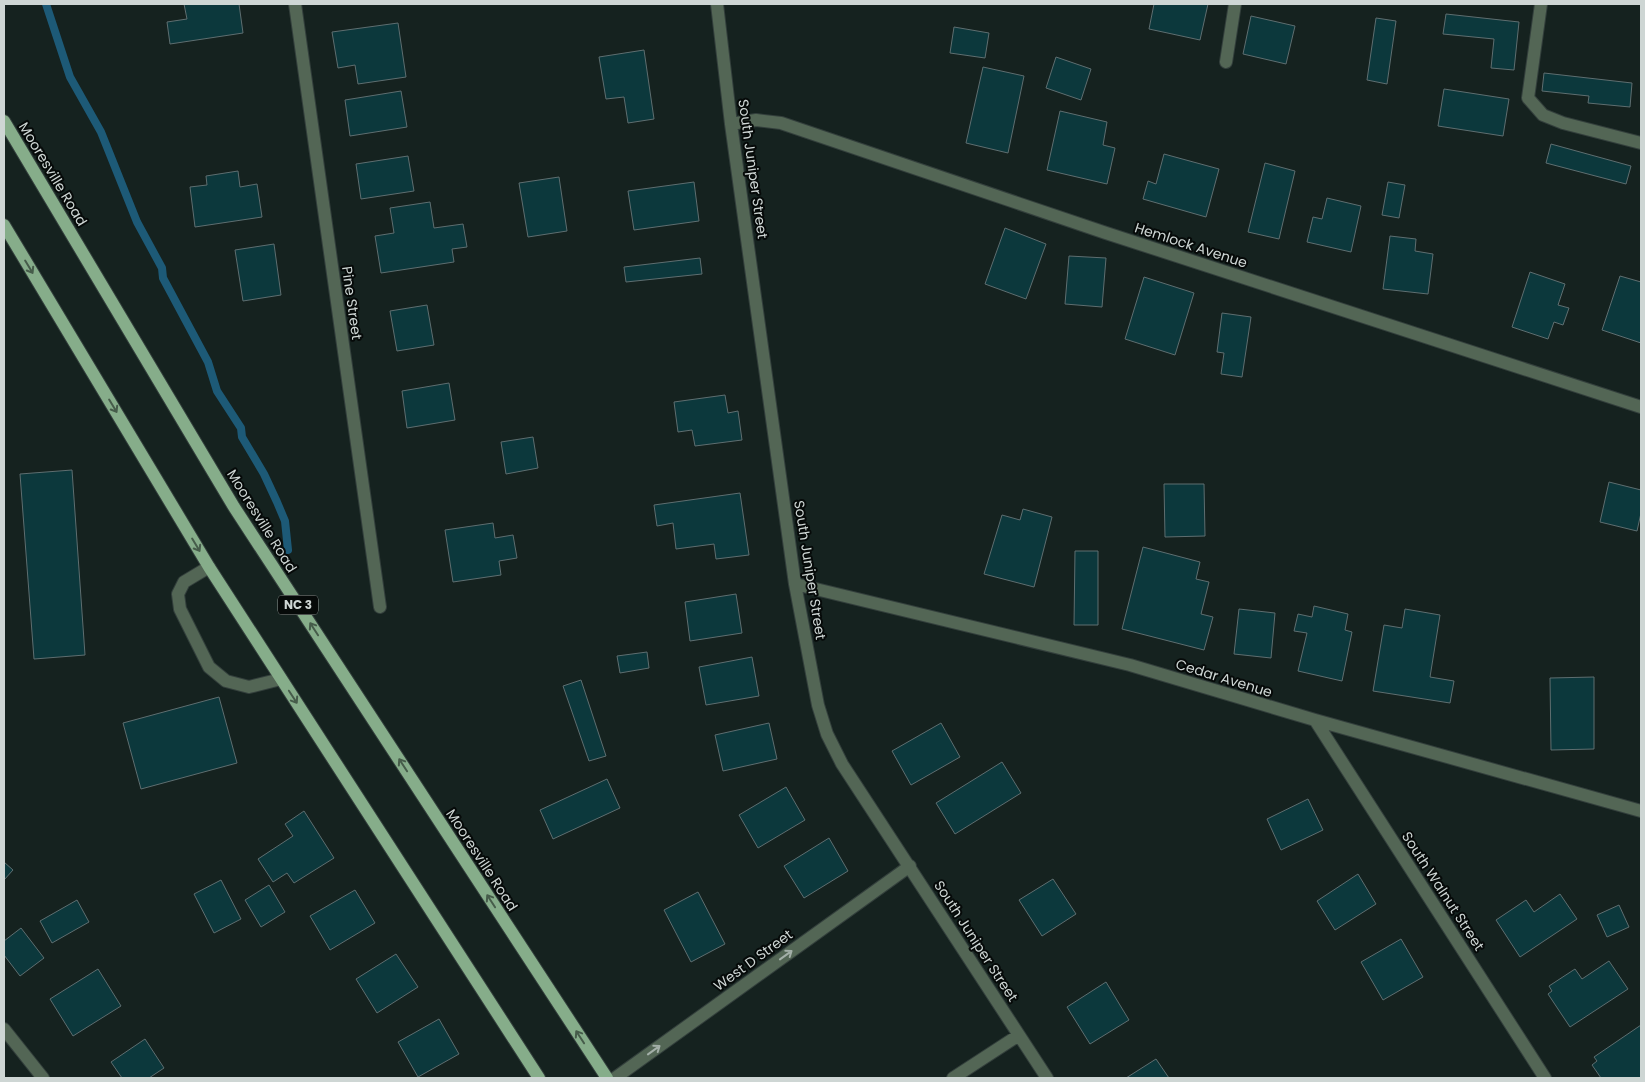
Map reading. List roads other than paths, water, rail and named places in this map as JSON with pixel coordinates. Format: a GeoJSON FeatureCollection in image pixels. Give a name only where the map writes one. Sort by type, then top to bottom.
{"type":"FeatureCollection","features":[{"type":"Feature","properties":{"kind":"main road","name":"Mooresville Road"},"geometry":{"type":"LineString","coordinates":[[4,121],[234,507],[607,1078]]}},
{"type":"Feature","properties":{"kind":"main road"},"geometry":{"type":"LineString","coordinates":[[4,225],[209,567],[539,1078]]}},
{"type":"Feature","properties":{"kind":"street","name":"Pine Street"},"geometry":{"type":"LineString","coordinates":[[295,4],[380,607]]}},
{"type":"Feature","properties":{"kind":"street","name":"South Juniper Street"},"geometry":{"type":"LineString","coordinates":[[718,4],[732,124],[795,584],[818,705],[827,734],[842,764],[1047,1078]]}},
{"type":"Feature","properties":{"kind":"street"},"geometry":{"type":"LineString","coordinates":[[1226,62],[1235,4]]}},
{"type":"Feature","properties":{"kind":"street"},"geometry":{"type":"LineString","coordinates":[[1541,4],[1528,98],[1543,115],[1563,123],[1641,144]]}},
{"type":"Feature","properties":{"kind":"street","name":"Hemlock Avenue"},"geometry":{"type":"LineString","coordinates":[[732,124],[756,120],[781,123],[1116,236],[1641,407]]}},
{"type":"Feature","properties":{"kind":"street"},"geometry":{"type":"LineString","coordinates":[[209,567],[184,582],[178,594],[180,609],[209,667],[226,681],[249,687],[281,679]]}},
{"type":"Feature","properties":{"kind":"street","name":"Cedar Avenue"},"geometry":{"type":"LineString","coordinates":[[795,584],[1130,666],[1641,812]]}},
{"type":"Feature","properties":{"kind":"street","name":"South Walnut Street"},"geometry":{"type":"LineString","coordinates":[[1315,720],[1545,1078]]}},
{"type":"Feature","properties":{"kind":"street","name":"West D Street"},"geometry":{"type":"LineString","coordinates":[[615,1078],[910,866]]}},
{"type":"Feature","properties":{"kind":"street"},"geometry":{"type":"LineString","coordinates":[[4,1029],[43,1078]]}},
{"type":"Feature","properties":{"kind":"street"},"geometry":{"type":"LineString","coordinates":[[953,1078],[1018,1035]]}},
{"type":"Feature","properties":{"kind":"waterway"},"geometry":{"type":"LineString","coordinates":[[46,4],[70,77],[101,132],[137,222],[162,268],[163,278],[208,362],[217,391],[241,428],[242,437],[264,474],[277,502],[285,521],[288,550]]}}]}
